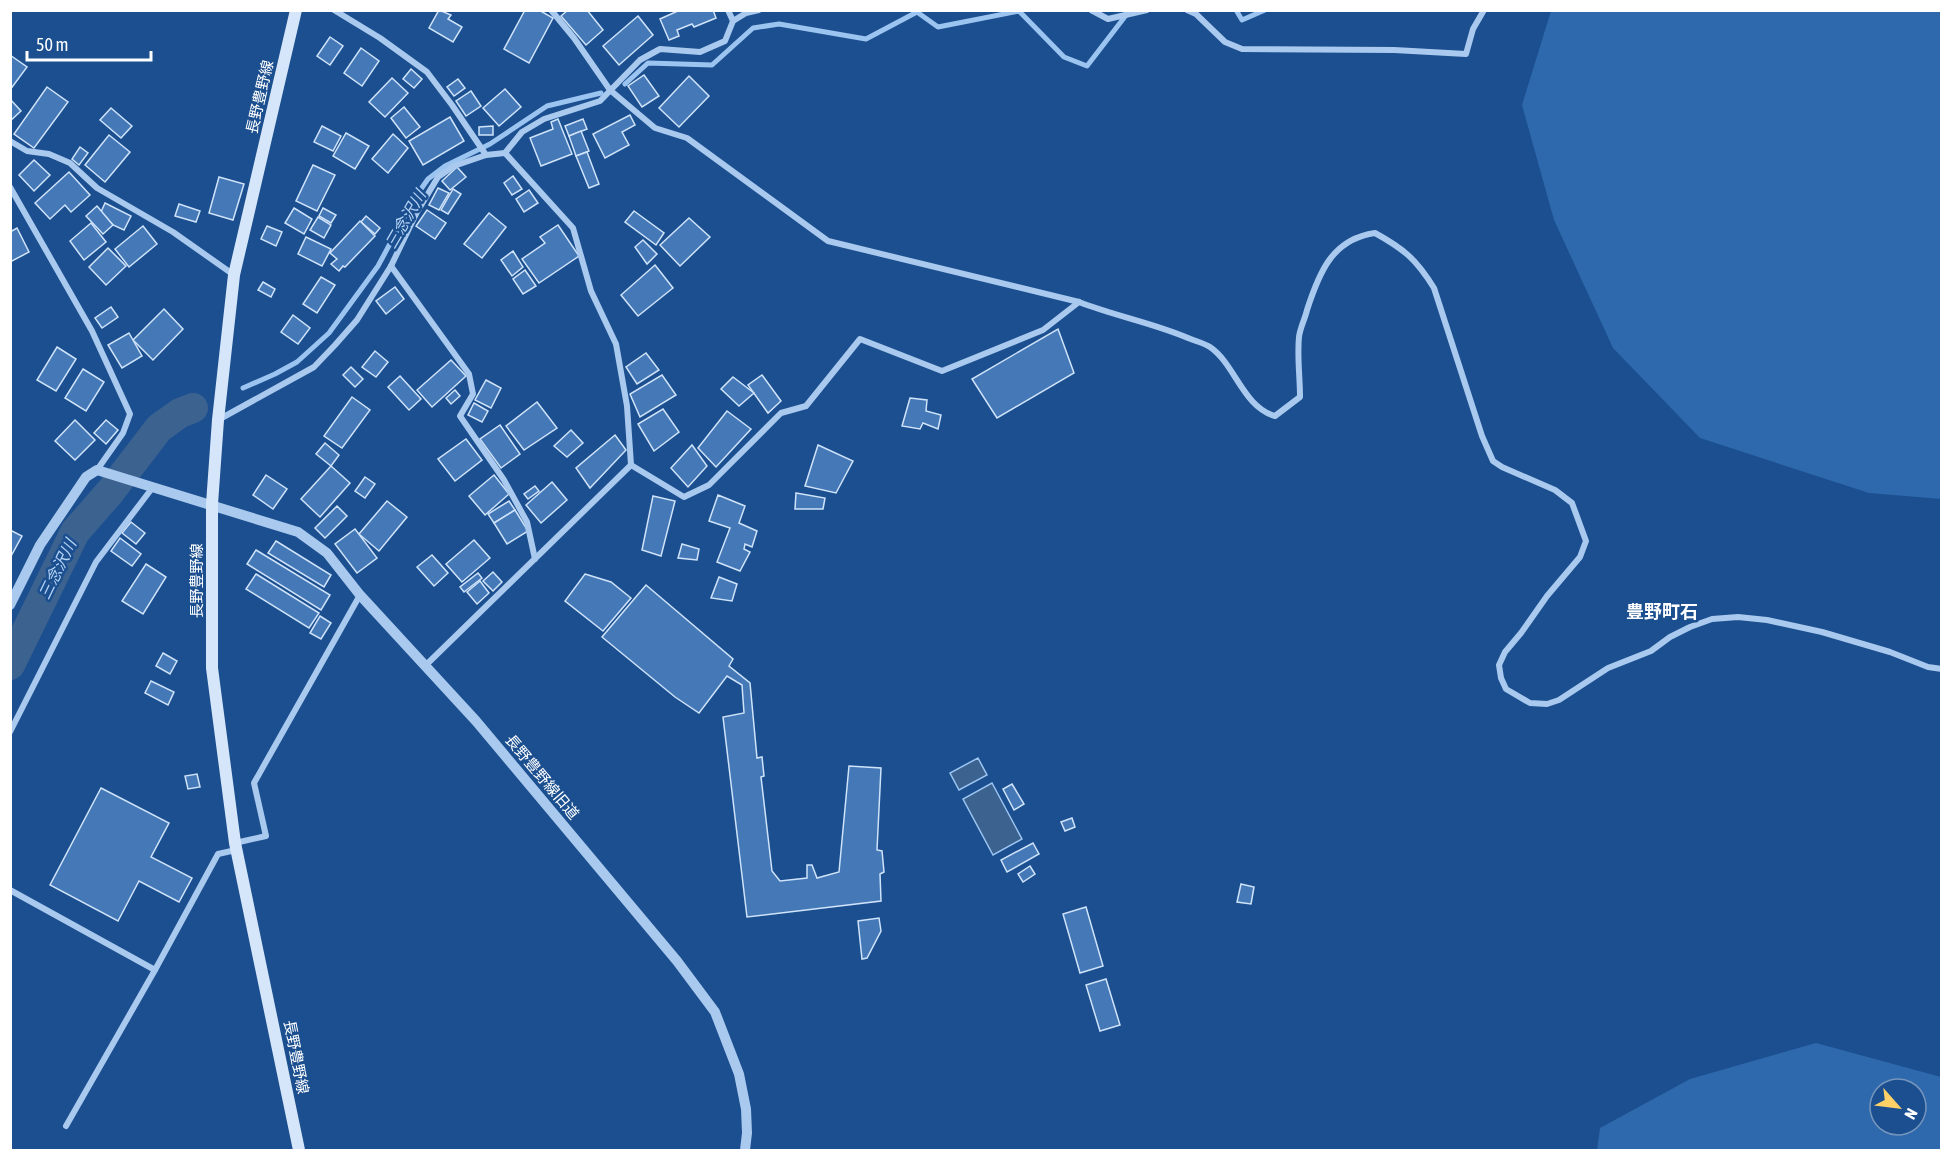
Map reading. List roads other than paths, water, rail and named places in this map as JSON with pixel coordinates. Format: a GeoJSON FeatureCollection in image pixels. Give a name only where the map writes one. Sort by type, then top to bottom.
{"type":"FeatureCollection","features":[{"type":"Feature","properties":{"kind":"main road","name":"長野豊野線"},"geometry":{"type":"LineString","coordinates":[[296,10],[234,275],[218,420],[212,504],[212,668],[236,847],[300,1150]]}},
{"type":"Feature","properties":{"kind":"street"},"geometry":{"type":"LineString","coordinates":[[334,10],[380,38],[427,72],[485,153]]}},
{"type":"Feature","properties":{"kind":"street"},"geometry":{"type":"LineString","coordinates":[[551,10],[574,38],[610,90],[655,128],[687,138],[828,241],[1080,302],[1112,314],[1160,326],[1210,347],[1256,406],[1267,414],[1275,416],[1300,397],[1299,336],[1317,278],[1332,257],[1359,235],[1375,233],[1411,256],[1434,288],[1482,436],[1493,461],[1556,490],[1572,503],[1586,541],[1580,557],[1546,596],[1521,633],[1504,652],[1499,665],[1506,689],[1530,704],[1547,704],[1559,700],[1608,668],[1651,651],[1670,637],[1712,619],[1738,617],[1800,627],[1941,669]]}},
{"type":"Feature","properties":{"kind":"street"},"geometry":{"type":"LineString","coordinates":[[728,10],[734,21]]}},
{"type":"Feature","properties":{"kind":"street"},"geometry":{"type":"LineString","coordinates":[[506,153],[522,132],[544,119],[600,101],[640,60],[660,49],[700,52],[725,41],[734,21],[746,13],[759,10]]}},
{"type":"Feature","properties":{"kind":"street"},"geometry":{"type":"LineString","coordinates":[[1091,10],[1108,19],[1147,10]]}},
{"type":"Feature","properties":{"kind":"street"},"geometry":{"type":"LineString","coordinates":[[1187,10],[1196,14],[1225,42],[1242,49],[1394,50],[1466,54],[1473,29],[1484,10]]}},
{"type":"Feature","properties":{"kind":"street"},"geometry":{"type":"LineString","coordinates":[[10,141],[27,151],[49,154],[70,163],[97,188],[173,232],[234,275]]}},
{"type":"Feature","properties":{"kind":"street"},"geometry":{"type":"LineString","coordinates":[[218,420],[314,367],[357,320],[391,266],[417,212],[438,177],[454,166],[485,153],[506,153],[573,228],[591,291],[616,344],[627,406],[631,465],[426,665]]}},
{"type":"Feature","properties":{"kind":"street"},"geometry":{"type":"LineString","coordinates":[[10,187],[92,331],[130,414],[123,433],[97,470],[86,477],[40,545],[10,605]]}},
{"type":"Feature","properties":{"kind":"street"},"geometry":{"type":"LineString","coordinates":[[391,266],[469,374],[473,394],[460,416],[504,480],[527,522],[535,559]]}},
{"type":"Feature","properties":{"kind":"street"},"geometry":{"type":"LineString","coordinates":[[631,465],[684,496],[709,485],[781,413],[806,406],[860,339],[942,371],[1043,330],[1080,302]]}},
{"type":"Feature","properties":{"kind":"street","name":"長野豊野線旧道"},"geometry":{"type":"LineString","coordinates":[[97,470],[298,532],[327,553],[360,595],[476,721],[677,961],[715,1012],[739,1074],[746,1109],[745,1150]]}},
{"type":"Feature","properties":{"kind":"street"},"geometry":{"type":"LineString","coordinates":[[10,732],[96,562],[153,487]]}},
{"type":"Feature","properties":{"kind":"street"},"geometry":{"type":"LineString","coordinates":[[66,1126],[218,854],[266,836],[254,783],[360,595]]}},
{"type":"Feature","properties":{"kind":"street"},"geometry":{"type":"LineString","coordinates":[[10,890],[155,970]]}},
{"type":"Feature","properties":{"kind":"waterway","name":"三念沢川"},"geometry":{"type":"LineString","coordinates":[[625,84],[648,63],[712,65],[753,28],[779,24],[866,39],[917,12],[938,27],[1019,11],[1064,57],[1087,66],[1130,10]]}},
{"type":"Feature","properties":{"kind":"waterway","name":"三念沢川"},"geometry":{"type":"LineString","coordinates":[[1236,10],[1242,20],[1265,10]]}},
{"type":"Feature","properties":{"kind":"waterway","name":"三念沢川"},"geometry":{"type":"LineString","coordinates":[[243,388],[297,362],[329,333],[378,266],[414,199],[428,179],[445,166],[490,144],[547,106],[601,93]]}},
{"type":"Feature","properties":{"kind":"waterway","name":"三念沢川"},"geometry":{"type":"LineString","coordinates":[[10,665],[75,532],[110,492],[159,428],[180,413],[193,408]]}},
{"type":"Feature","properties":{"kind":"district","name":"豊野町石"},"geometry":{"type":"Point","coordinates":[1662,612]}}]}
